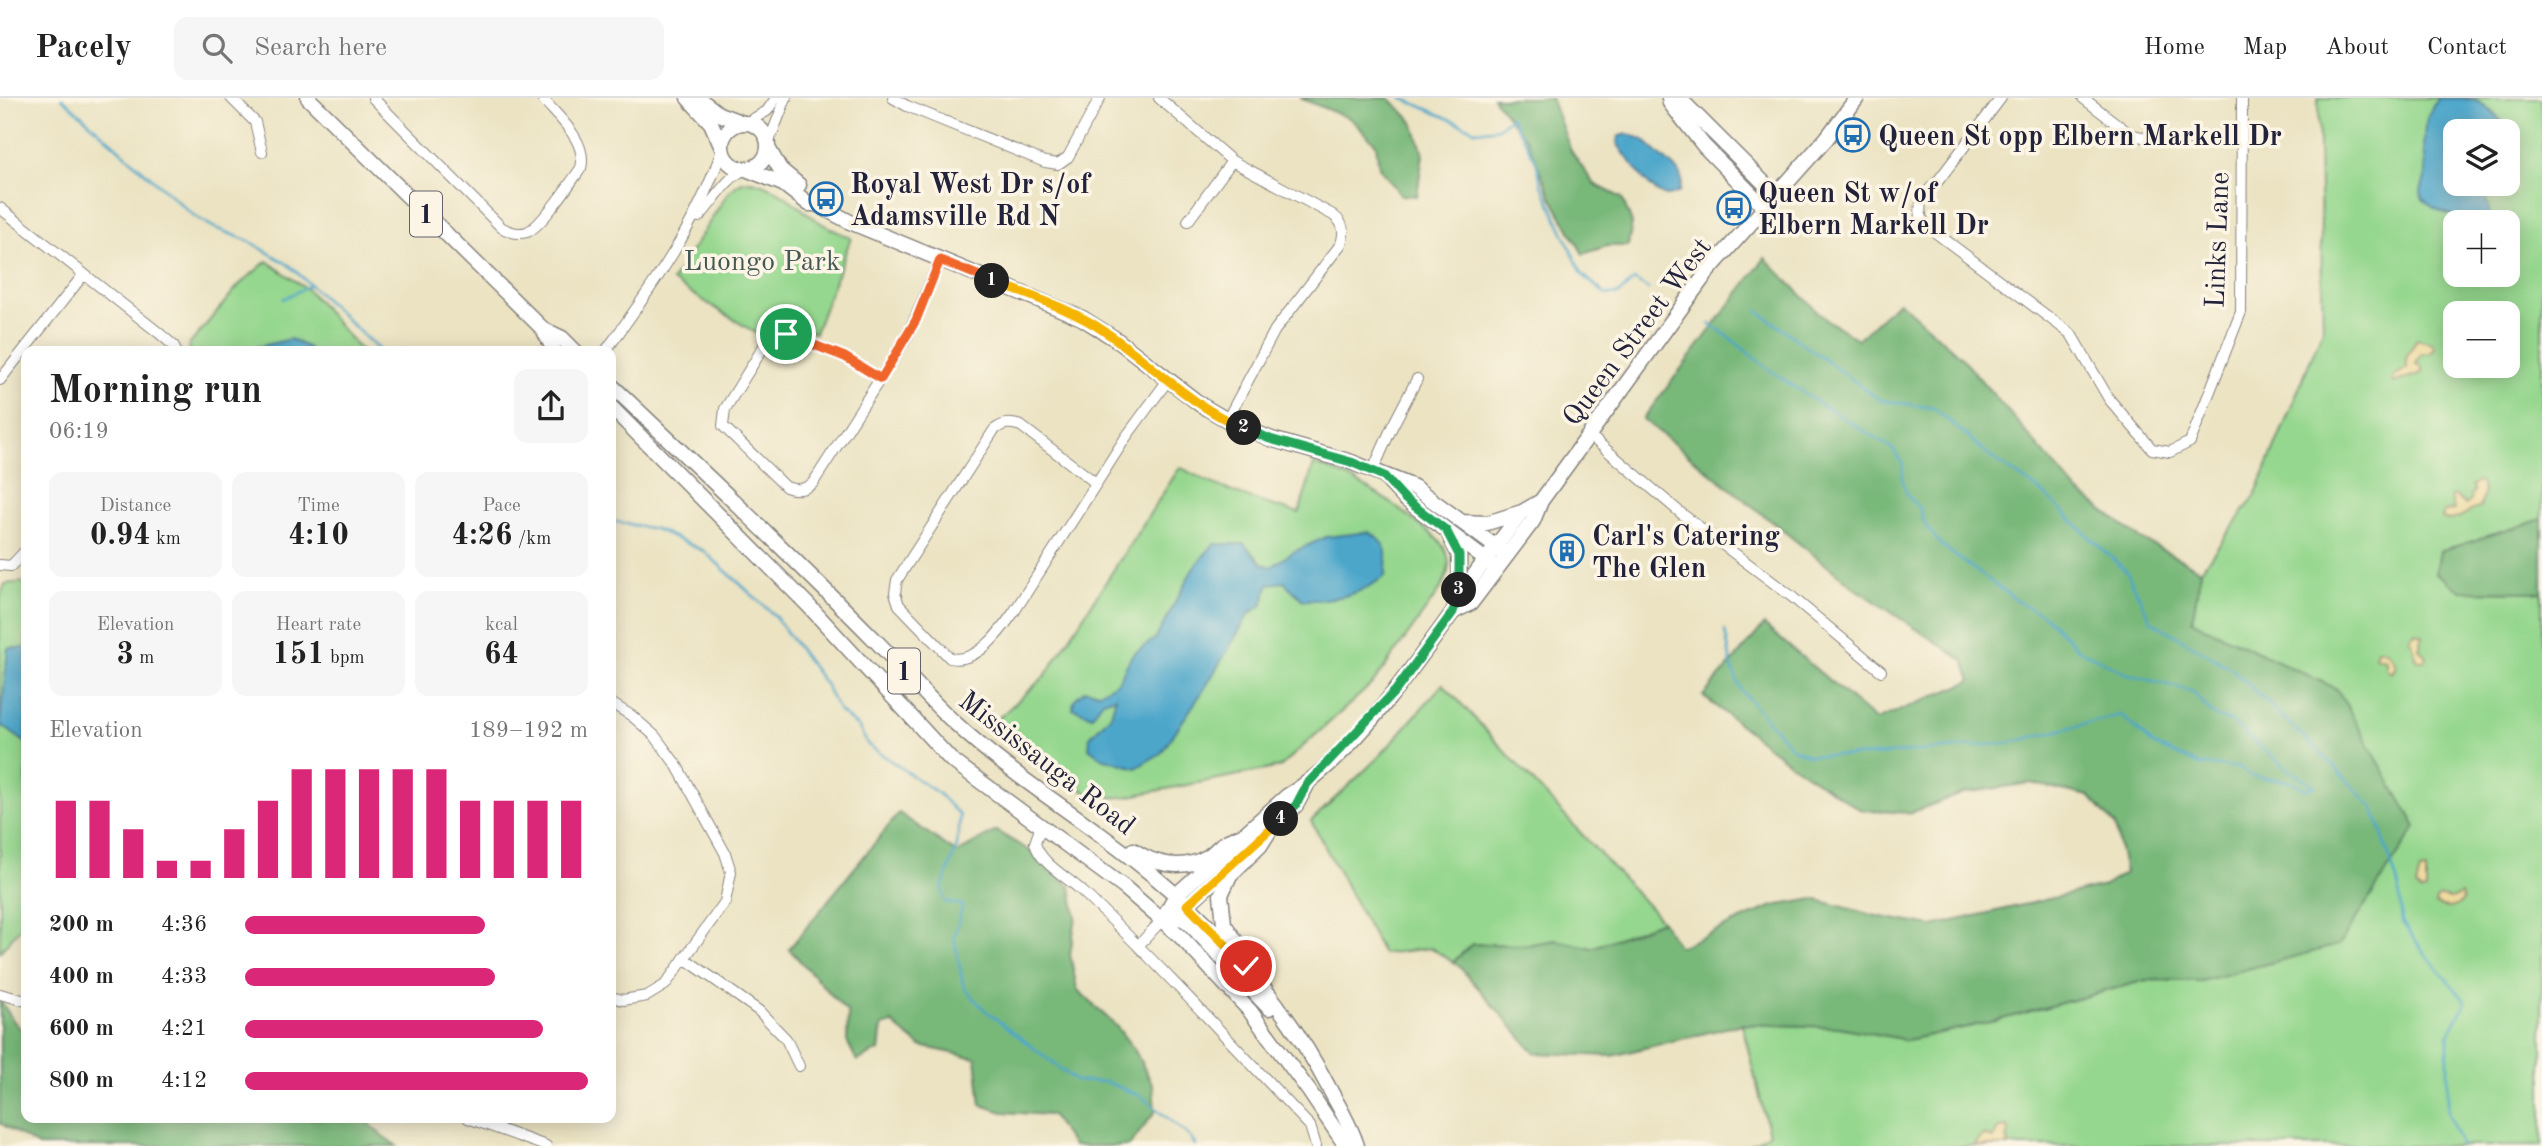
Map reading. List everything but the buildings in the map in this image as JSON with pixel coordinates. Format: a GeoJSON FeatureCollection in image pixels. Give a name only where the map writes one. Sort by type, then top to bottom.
{"type":"FeatureCollection","features":[{"type":"Feature","properties":{"kind":"main road","name":"1"},"geometry":{"type":"LineString","coordinates":[[308,98],[543,329],[552,346]]}},
{"type":"Feature","properties":{"kind":"main road"},"geometry":{"type":"LineString","coordinates":[[688,98],[711,122],[727,161],[733,166],[773,178],[809,204],[816,204],[850,222],[1082,318],[1117,340],[1201,405],[1227,420],[1270,439],[1323,452],[1414,487],[1501,551]]}},
{"type":"Feature","properties":{"kind":"main road"},"geometry":{"type":"LineString","coordinates":[[698,98],[719,114],[762,130],[780,169],[813,197],[816,204]]}},
{"type":"Feature","properties":{"kind":"main road"},"geometry":{"type":"LineString","coordinates":[[1669,98],[1670,103],[1704,146],[1764,208]]}},
{"type":"Feature","properties":{"kind":"main road"},"geometry":{"type":"LineString","coordinates":[[1679,98],[1776,195]]}},
{"type":"Feature","properties":{"kind":"main road","name":"Queen Street West"},"geometry":{"type":"LineString","coordinates":[[1501,551],[1533,521],[1541,501],[1708,271],[1826,139],[1857,98]]}},
{"type":"Feature","properties":{"kind":"main road"},"geometry":{"type":"LineString","coordinates":[[722,149],[725,134],[736,124],[745,123]]}},
{"type":"Feature","properties":{"kind":"main road"},"geometry":{"type":"LineString","coordinates":[[746,169],[763,160],[768,146]]}},
{"type":"Feature","properties":{"kind":"main road","name":"1"},"geometry":{"type":"LineString","coordinates":[[543,329],[562,338],[570,346]]}},
{"type":"Feature","properties":{"kind":"main road","name":"Mississauga Road"},"geometry":{"type":"LineString","coordinates":[[616,391],[726,493],[877,642],[952,721],[1015,774],[1155,876],[1229,947],[1293,1027],[1324,1077],[1357,1146]]}},
{"type":"Feature","properties":{"kind":"main road","name":"Mississauga Road"},"geometry":{"type":"LineString","coordinates":[[616,412],[808,604],[950,759],[1125,888],[1218,975],[1250,1011],[1346,1146]]}},
{"type":"Feature","properties":{"kind":"main road"},"geometry":{"type":"LineString","coordinates":[[1378,473],[1405,499],[1491,564]]}},
{"type":"Feature","properties":{"kind":"main road","name":"Queen Street West"},"geometry":{"type":"LineString","coordinates":[[1162,920],[1245,834],[1287,796],[1307,784],[1396,690],[1453,612],[1460,594],[1501,551],[1522,512],[1541,501]]}},
{"type":"Feature","properties":{"kind":"main road"},"geometry":{"type":"LineString","coordinates":[[1462,522],[1487,523],[1522,512]]}},
{"type":"Feature","properties":{"kind":"main road"},"geometry":{"type":"LineString","coordinates":[[1446,530],[1459,555],[1460,594]]}},
{"type":"Feature","properties":{"kind":"main road","name":"Queen Street West"},"geometry":{"type":"LineString","coordinates":[[1453,612],[1471,603],[1491,564]]}},
{"type":"Feature","properties":{"kind":"main road","name":"Queen Street West"},"geometry":{"type":"LineString","coordinates":[[1181,900],[1296,805],[1307,784]]}},
{"type":"Feature","properties":{"kind":"main road"},"geometry":{"type":"LineString","coordinates":[[1272,827],[1260,846],[1230,875],[1223,887],[1221,905],[1228,933],[1275,988],[1278,1005]]}},
{"type":"Feature","properties":{"kind":"main road"},"geometry":{"type":"LineString","coordinates":[[1096,833],[1107,831],[1147,859],[1182,865],[1204,859],[1226,841],[1245,834]]}},
{"type":"Feature","properties":{"kind":"main road"},"geometry":{"type":"LineString","coordinates":[[1162,920],[1181,918],[1188,922],[1277,1016],[1293,1027]]}},
{"type":"Feature","properties":{"kind":"street"},"geometry":{"type":"LineString","coordinates":[[231,98],[255,122],[262,152]]}},
{"type":"Feature","properties":{"kind":"street"},"geometry":{"type":"LineString","coordinates":[[373,98],[501,227],[510,233],[519,234],[535,228],[581,168],[583,160],[579,144],[542,98]]}},
{"type":"Feature","properties":{"kind":"street"},"geometry":{"type":"LineString","coordinates":[[745,123],[768,111],[776,98]]}},
{"type":"Feature","properties":{"kind":"street"},"geometry":{"type":"LineString","coordinates":[[768,146],[786,98]]}},
{"type":"Feature","properties":{"kind":"street"},"geometry":{"type":"LineString","coordinates":[[893,98],[1045,162],[1058,164],[1068,157],[1100,98]]}},
{"type":"Feature","properties":{"kind":"street"},"geometry":{"type":"LineString","coordinates":[[1158,98],[1232,161],[1333,215],[1342,224],[1341,244],[1275,330],[1227,420]]}},
{"type":"Feature","properties":{"kind":"street","name":"Links Lane"},"geometry":{"type":"LineString","coordinates":[[2001,98],[1938,181],[1926,191],[1920,203],[1919,214],[1924,224],[2071,334],[2109,399],[2152,449],[2170,452],[2190,442],[2241,312],[2242,98]]}},
{"type":"Feature","properties":{"kind":"street","name":"Links Lane"},"geometry":{"type":"LineString","coordinates":[[2083,98],[2130,134],[2154,139],[2241,140]]}},
{"type":"Feature","properties":{"kind":"street"},"geometry":{"type":"LineString","coordinates":[[609,346],[644,299],[691,225],[713,180],[722,149]]}},
{"type":"Feature","properties":{"kind":"street"},"geometry":{"type":"LineString","coordinates":[[1188,221],[1232,161]]}},
{"type":"Feature","properties":{"kind":"street"},"geometry":{"type":"LineString","coordinates":[[691,225],[710,205],[722,186],[746,169]]}},
{"type":"Feature","properties":{"kind":"street"},"geometry":{"type":"LineString","coordinates":[[0,208],[174,346]]}},
{"type":"Feature","properties":{"kind":"street"},"geometry":{"type":"LineString","coordinates":[[881,379],[845,357],[789,334],[776,336],[766,343],[724,410],[723,426],[786,487],[804,489],[813,483],[881,379],[916,320],[940,260]]}},
{"type":"Feature","properties":{"kind":"street"},"geometry":{"type":"LineString","coordinates":[[27,346],[84,274]]}},
{"type":"Feature","properties":{"kind":"street"},"geometry":{"type":"LineString","coordinates":[[0,380],[21,354]]}},
{"type":"Feature","properties":{"kind":"street"},"geometry":{"type":"LineString","coordinates":[[1378,473],[1392,427],[1417,379]]}},
{"type":"Feature","properties":{"kind":"street"},"geometry":{"type":"LineString","coordinates":[[1096,483],[1021,426],[1009,423],[999,426],[897,580],[894,589],[899,605],[950,658],[962,659],[973,654],[997,634],[1008,621],[1126,437],[1168,380]]}},
{"type":"Feature","properties":{"kind":"street"},"geometry":{"type":"LineString","coordinates":[[1589,435],[1682,514],[1791,596],[1881,671]]}},
{"type":"Feature","properties":{"kind":"street"},"geometry":{"type":"LineString","coordinates":[[0,565],[11,566],[21,555]]}},
{"type":"Feature","properties":{"kind":"street"},"geometry":{"type":"LineString","coordinates":[[616,706],[655,736],[677,766],[726,853],[731,872],[725,902],[665,985],[647,996],[623,1000],[616,998]]}},
{"type":"Feature","properties":{"kind":"street"},"geometry":{"type":"LineString","coordinates":[[1041,826],[1035,843],[1046,861],[1081,890],[1138,946],[1310,1126],[1316,1146]]}},
{"type":"Feature","properties":{"kind":"street"},"geometry":{"type":"LineString","coordinates":[[1138,946],[1162,920]]}},
{"type":"Feature","properties":{"kind":"street"},"geometry":{"type":"LineString","coordinates":[[684,958],[759,1011],[786,1040],[799,1066]]}},
{"type":"Feature","properties":{"kind":"street"},"geometry":{"type":"LineString","coordinates":[[0,994],[21,1000]]}},
{"type":"Feature","properties":{"kind":"street"},"geometry":{"type":"LineString","coordinates":[[482,1123],[546,1146]]}},
{"type":"Feature","properties":{"kind":"green space"},"geometry":{"type":"Polygon","coordinates":[[[1300,98],[1389,98],[1413,122],[1423,154],[1417,196],[1401,195],[1379,167],[1376,144],[1351,119],[1300,98]]]}},
{"type":"Feature","properties":{"kind":"green space"},"geometry":{"type":"Polygon","coordinates":[[[1493,98],[1551,98],[1571,151],[1594,184],[1622,198],[1632,223],[1628,246],[1607,246],[1583,254],[1551,197],[1527,140],[1493,98]]]}},
{"type":"Feature","properties":{"kind":"green space"},"geometry":{"type":"Polygon","coordinates":[[[2318,98],[2542,98],[2542,519],[2440,551],[2461,591],[2542,592],[2542,1146],[1747,1146],[1769,1134],[1742,1024],[1839,1027],[1907,1040],[1995,1021],[2146,980],[2202,981],[2337,689],[2192,621],[2201,570],[2255,496],[2323,329],[2318,98]]]}},
{"type":"Feature","properties":{"kind":"green space","name":"Luongo Park"},"geometry":{"type":"Polygon","coordinates":[[[751,181],[777,191],[819,222],[851,238],[815,333],[792,325],[779,324],[759,335],[672,281],[730,190],[742,182],[751,181]]]}},
{"type":"Feature","properties":{"kind":"green space"},"geometry":{"type":"Polygon","coordinates":[[[1765,258],[1824,318],[1858,339],[1899,301],[1960,356],[2076,490],[2141,539],[2201,570],[2192,621],[2337,689],[2416,827],[2339,945],[2202,981],[2146,980],[1995,1021],[1907,1040],[1839,1027],[1742,1024],[1612,1056],[1535,1053],[1453,962],[1472,944],[1526,945],[1556,940],[1592,948],[1662,921],[1679,947],[1773,906],[1814,899],[1876,916],[1932,926],[2104,886],[2125,873],[2115,825],[2089,796],[2030,783],[1964,793],[1910,813],[1861,810],[1792,765],[1703,696],[1764,625],[1876,720],[1971,681],[1964,661],[1855,588],[1643,419],[1765,258]]]}},
{"type":"Feature","properties":{"kind":"green space"},"geometry":{"type":"Polygon","coordinates":[[[267,261],[308,290],[357,346],[189,346],[239,285],[267,261]]]}},
{"type":"Feature","properties":{"kind":"green space"},"geometry":{"type":"Polygon","coordinates":[[[1314,464],[1368,489],[1426,530],[1445,549],[1449,568],[1440,590],[1374,682],[1280,767],[1125,797],[1094,798],[991,725],[1045,676],[1180,467],[1238,494],[1299,513],[1314,464]]]}},
{"type":"Feature","properties":{"kind":"green space"},"geometry":{"type":"Polygon","coordinates":[[[2542,519],[2542,592],[2461,591],[2436,573],[2440,551],[2542,519]]]}},
{"type":"Feature","properties":{"kind":"green space"},"geometry":{"type":"Polygon","coordinates":[[[21,582],[21,927],[0,952],[0,597],[5,584],[21,582]]]}},
{"type":"Feature","properties":{"kind":"green space"},"geometry":{"type":"Polygon","coordinates":[[[1443,684],[1662,921],[1592,948],[1556,940],[1526,945],[1472,944],[1453,962],[1431,948],[1383,954],[1311,821],[1380,756],[1443,684]]]}},
{"type":"Feature","properties":{"kind":"green space"},"geometry":{"type":"Polygon","coordinates":[[[899,813],[957,853],[996,831],[1030,851],[1071,887],[1076,917],[1070,954],[1077,989],[1117,1027],[1135,1051],[1153,1085],[1155,1112],[1129,1146],[1073,1146],[1051,1115],[1003,1112],[981,1105],[976,1058],[920,1046],[892,1023],[882,1026],[879,1050],[857,1061],[847,1041],[848,1013],[789,949],[899,813]]]}},
{"type":"Feature","properties":{"kind":"green space"},"geometry":{"type":"Polygon","coordinates":[[[0,1000],[21,1029],[21,1123],[369,1123],[397,1146],[38,1146],[0,1123],[0,1000]]]}},
{"type":"Feature","properties":{"kind":"sand"},"geometry":{"type":"Polygon","coordinates":[[[2417,339],[2432,343],[2435,348],[2431,353],[2421,354],[2416,364],[2422,366],[2422,373],[2393,383],[2394,376],[2407,368],[2406,358],[2417,339]]]}},
{"type":"Feature","properties":{"kind":"sand"},"geometry":{"type":"Polygon","coordinates":[[[2481,483],[2484,493],[2480,508],[2452,520],[2442,518],[2444,512],[2454,510],[2451,496],[2456,496],[2465,505],[2471,500],[2470,494],[2474,492],[2472,485],[2481,483]]]}},
{"type":"Feature","properties":{"kind":"sand"},"geometry":{"type":"Polygon","coordinates":[[[2415,632],[2423,635],[2419,649],[2427,657],[2424,661],[2418,661],[2410,639],[2415,632]]]}},
{"type":"Feature","properties":{"kind":"sand"},"geometry":{"type":"Polygon","coordinates":[[[2377,649],[2386,652],[2393,659],[2396,665],[2392,673],[2386,669],[2386,659],[2375,657],[2377,649]]]}},
{"type":"Feature","properties":{"kind":"sand"},"geometry":{"type":"Polygon","coordinates":[[[2426,870],[2426,891],[2421,892],[2416,887],[2420,871],[2426,870]]]}},
{"type":"Feature","properties":{"kind":"sand"},"geometry":{"type":"Polygon","coordinates":[[[2461,894],[2463,901],[2451,908],[2436,905],[2441,897],[2451,899],[2461,894]]]}},
{"type":"Feature","properties":{"kind":"sand"},"geometry":{"type":"Polygon","coordinates":[[[2008,1127],[2009,1144],[1974,1146],[1983,1135],[1993,1138],[1999,1128],[2008,1127]]]}},
{"type":"Feature","properties":{"kind":"water"},"geometry":{"type":"Polygon","coordinates":[[[2439,98],[2462,98],[2484,105],[2498,119],[2443,119],[2443,196],[2486,196],[2489,210],[2443,212],[2431,206],[2422,197],[2421,190],[2426,175],[2426,124],[2439,98]]]}},
{"type":"Feature","properties":{"kind":"water"},"geometry":{"type":"Polygon","coordinates":[[[1628,134],[1642,139],[1679,172],[1682,180],[1679,192],[1669,196],[1662,194],[1640,174],[1617,143],[1619,136],[1628,134]]]}},
{"type":"Feature","properties":{"kind":"water"},"geometry":{"type":"Polygon","coordinates":[[[290,339],[305,346],[261,346],[290,339]]]}},
{"type":"Feature","properties":{"kind":"water"},"geometry":{"type":"Polygon","coordinates":[[[1369,532],[1380,540],[1386,550],[1385,576],[1346,596],[1326,599],[1303,600],[1284,582],[1269,584],[1262,605],[1249,614],[1205,688],[1161,753],[1136,768],[1102,758],[1089,748],[1090,737],[1111,715],[1116,697],[1103,701],[1092,716],[1073,708],[1074,700],[1085,690],[1100,692],[1118,682],[1132,655],[1156,638],[1194,567],[1214,544],[1244,544],[1263,564],[1271,567],[1293,552],[1326,537],[1369,532]]]}},
{"type":"Feature","properties":{"kind":"water"},"geometry":{"type":"Polygon","coordinates":[[[8,648],[21,648],[21,739],[0,724],[8,648]]]}},
{"type":"Feature","properties":{"kind":"waterway"},"geometry":{"type":"LineString","coordinates":[[62,98],[194,216],[215,228],[249,241],[289,265],[375,346]]}},
{"type":"Feature","properties":{"kind":"waterway"},"geometry":{"type":"LineString","coordinates":[[1402,98],[1477,131],[1498,128],[1511,117],[1536,161],[1541,183],[1582,274],[1606,295],[1619,294],[1634,280],[1648,289]]}},
{"type":"Feature","properties":{"kind":"waterway"},"geometry":{"type":"LineString","coordinates":[[283,299],[310,285]]}},
{"type":"Feature","properties":{"kind":"waterway"},"geometry":{"type":"LineString","coordinates":[[1758,311],[1880,400],[1934,408],[1990,456],[2043,493],[2127,572],[2151,621],[2232,669],[2330,762],[2374,809],[2399,887],[2402,922],[2466,1002],[2448,1036],[2448,1113],[2461,1146]]}},
{"type":"Feature","properties":{"kind":"waterway"},"geometry":{"type":"LineString","coordinates":[[1710,324],[1785,381],[1893,449],[1903,465],[1902,478],[1907,495],[1920,509],[1925,525],[1941,545],[2020,603],[2045,616],[2078,649],[2125,673],[2193,692],[2213,715],[2231,722],[2289,770],[2315,786]]}},
{"type":"Feature","properties":{"kind":"waterway"},"geometry":{"type":"LineString","coordinates":[[616,522],[655,529],[704,551],[774,615],[825,684],[839,711],[859,728],[868,745],[939,794],[960,816],[957,846],[942,888],[945,902],[963,905],[954,938],[964,988],[985,1010],[1076,1081],[1106,1082],[1141,1096],[1189,1136],[1196,1146]]}},
{"type":"Feature","properties":{"kind":"waterway"},"geometry":{"type":"LineString","coordinates":[[1725,631],[1732,668],[1741,690],[1792,748],[1808,755],[1866,756],[2009,743],[2121,715],[2154,745],[2200,765],[2240,767],[2251,776],[2294,782],[2305,790],[2314,786]]}},
{"type":"Feature","properties":{"kind":"place","name":"Queen St opp Elbern Markell Dr"},"geometry":{"type":"Point","coordinates":[1853,135]}},
{"type":"Feature","properties":{"kind":"place","name":"Royal West Dr s/of Adamsville Rd N"},"geometry":{"type":"Point","coordinates":[826,199]}},
{"type":"Feature","properties":{"kind":"place","name":"Queen St w/of Elbern Markell Dr"},"geometry":{"type":"Point","coordinates":[1734,208]}},
{"type":"Feature","properties":{"kind":"place","name":"Carl's Catering The Glen"},"geometry":{"type":"Point","coordinates":[1567,551]}},
{"type":"Feature","properties":{"kind":"route"},"geometry":{"type":"LineString","coordinates":[[786,334],[845,357],[881,379],[916,320],[940,260],[1082,318],[1117,340],[1201,405],[1238,426],[1270,439],[1323,452],[1373,470],[1384,476],[1405,499],[1446,530],[1457,548],[1460,562],[1460,594],[1453,612],[1396,690],[1307,784],[1296,805],[1187,905],[1246,966]]}}]}
